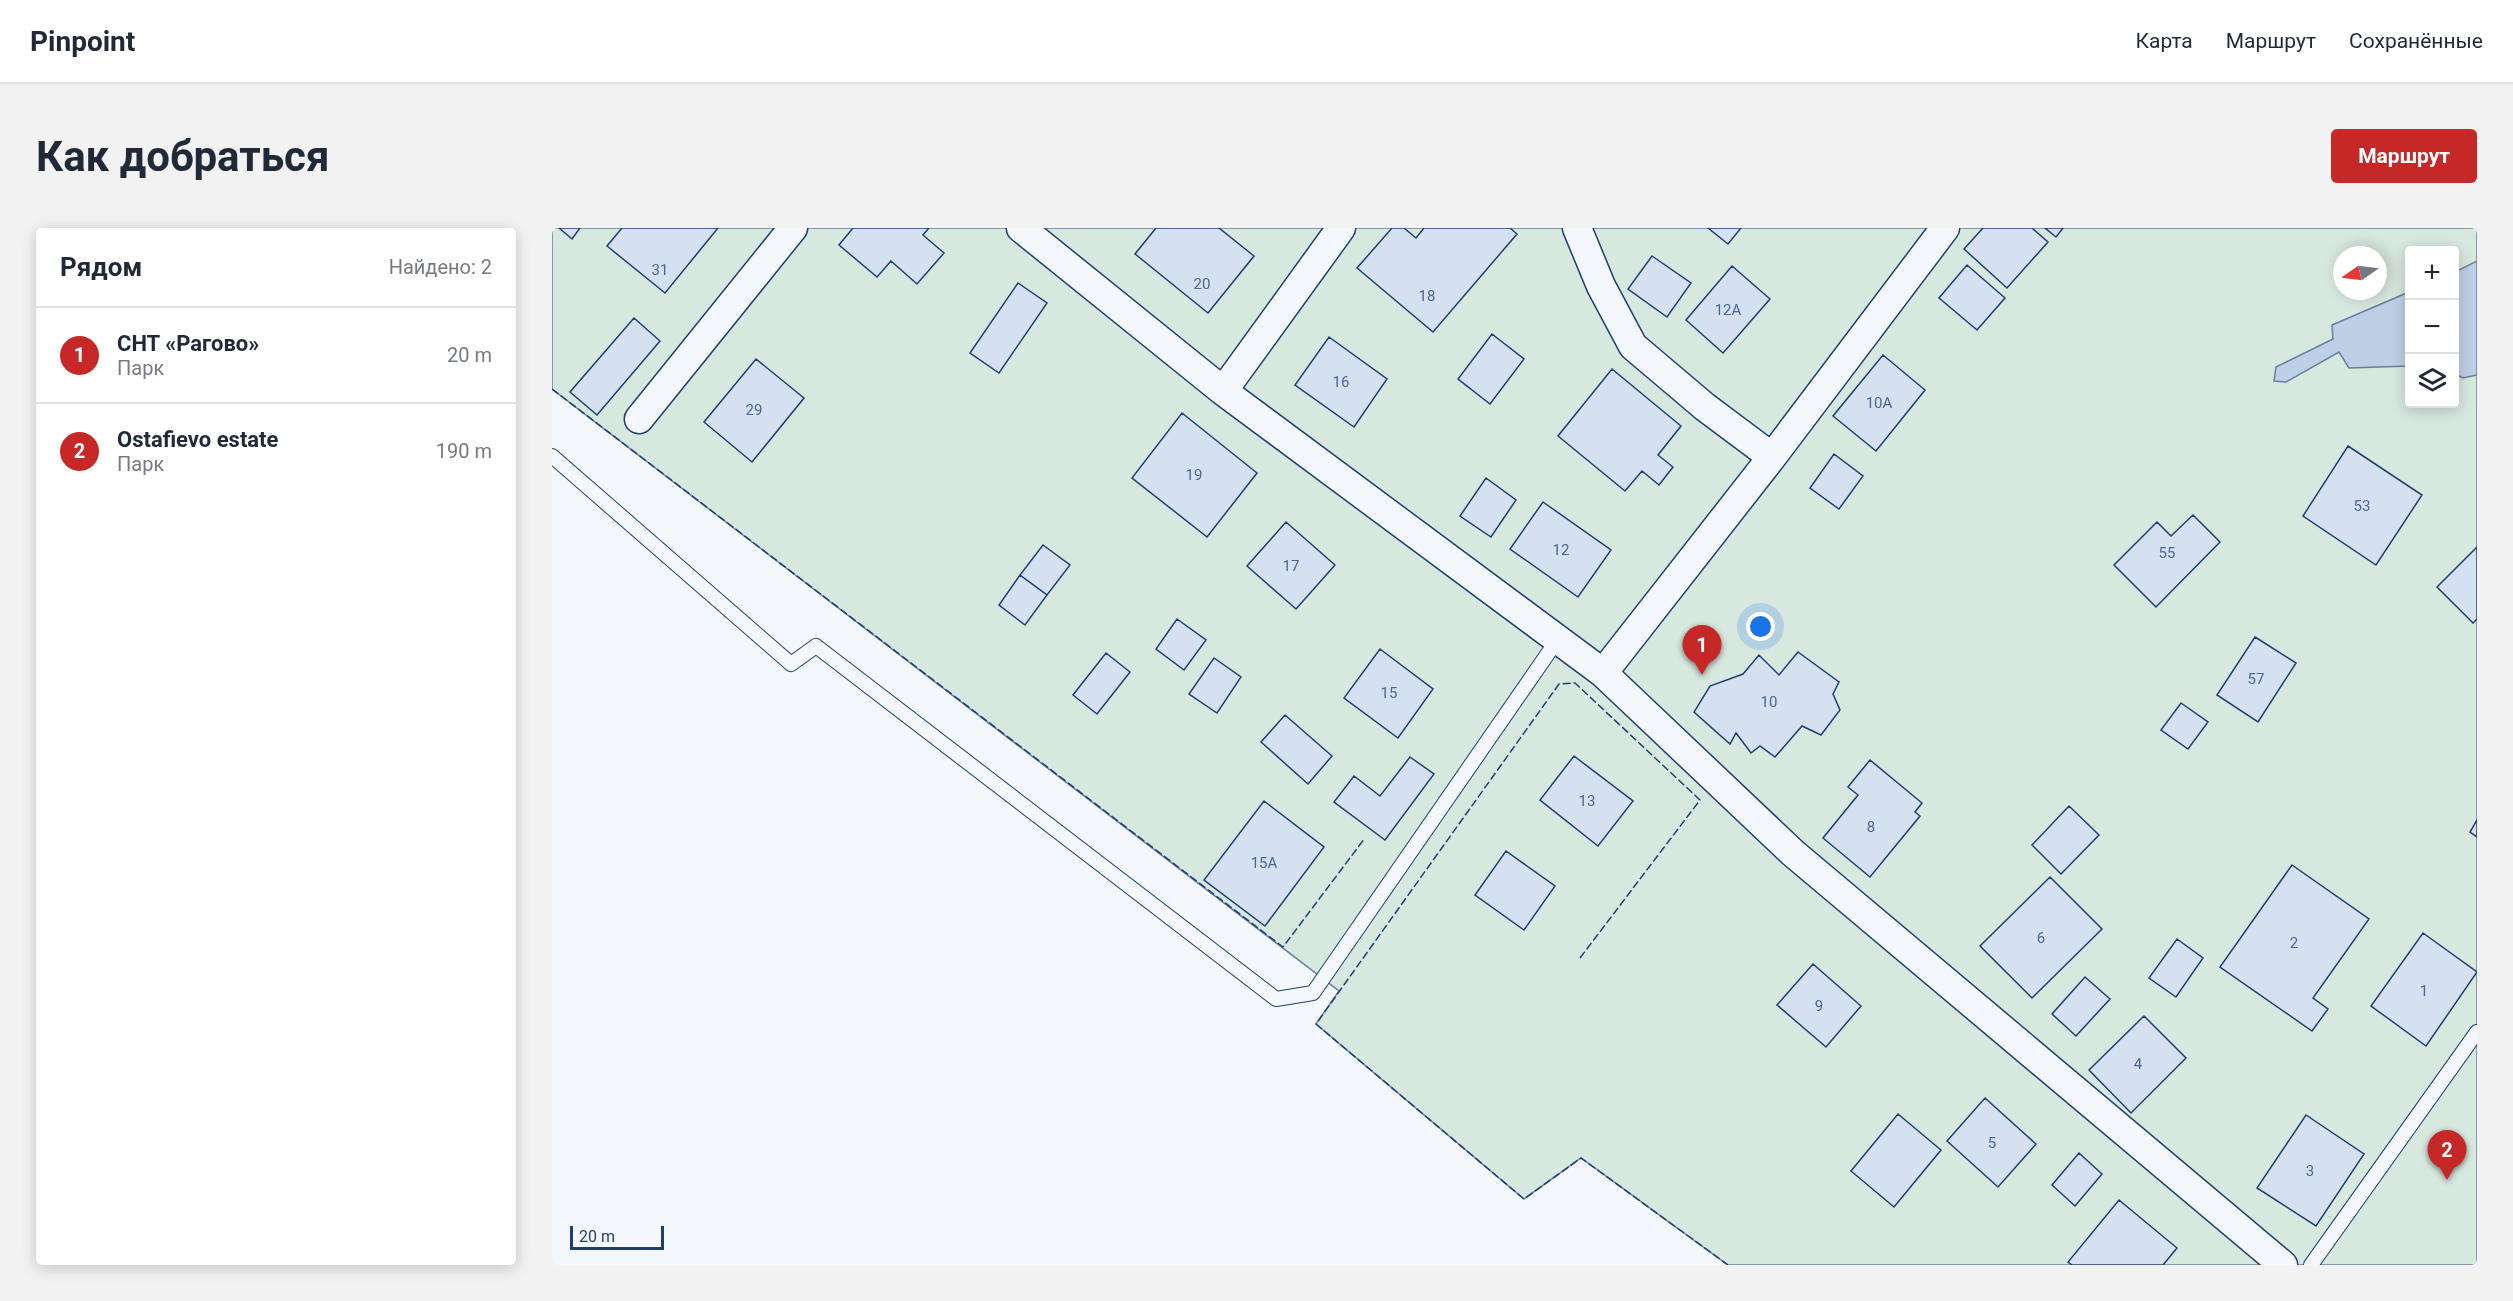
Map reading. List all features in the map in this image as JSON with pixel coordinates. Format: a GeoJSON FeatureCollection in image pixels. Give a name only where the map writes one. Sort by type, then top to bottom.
{"type":"FeatureCollection","features":[{"type":"Feature","properties":{"kind":"street"},"geometry":{"type":"LineString","coordinates":[[639,419],[793,228]]}},
{"type":"Feature","properties":{"kind":"street"},"geometry":{"type":"LineString","coordinates":[[1021,228],[1223,391],[1603,673],[1793,853],[2283,1265]]}},
{"type":"Feature","properties":{"kind":"street"},"geometry":{"type":"LineString","coordinates":[[1223,391],[1341,228]]}},
{"type":"Feature","properties":{"kind":"street"},"geometry":{"type":"LineString","coordinates":[[1577,228],[1601,286],[1633,346],[1705,407],[1772,457]]}},
{"type":"Feature","properties":{"kind":"street"},"geometry":{"type":"LineString","coordinates":[[1603,673],[1772,457],[1946,228]]}},
{"type":"Feature","properties":{"kind":"lane"},"geometry":{"type":"LineString","coordinates":[[552,456],[791,664],[816,646],[1276,999],[1313,993],[1558,639]]}},
{"type":"Feature","properties":{"kind":"lane"},"geometry":{"type":"LineString","coordinates":[[2311,1265],[2477,1032]]}},
{"type":"Feature","properties":{"kind":"shaded area"},"geometry":{"type":"Polygon","coordinates":[[[552,228],[2477,228],[2477,1265],[1728,1265],[1581,1158],[1524,1199],[1316,1024],[1339,991],[552,389],[552,228]]]}},
{"type":"Feature","properties":{"kind":"water"},"geometry":{"type":"Polygon","coordinates":[[[2477,261],[2477,375],[2463,378],[2459,376],[2459,270],[2477,261]]]}},
{"type":"Feature","properties":{"kind":"water"},"geometry":{"type":"Polygon","coordinates":[[[2405,294],[2405,366],[2349,368],[2339,352],[2286,382],[2274,381],[2276,367],[2333,339],[2332,325],[2405,294]]]}},
{"type":"Feature","properties":{"kind":"building"},"geometry":{"type":"Polygon","coordinates":[[[559,228],[580,228],[572,239],[559,228]]]}},
{"type":"Feature","properties":{"kind":"building"},"geometry":{"type":"Polygon","coordinates":[[[622,228],[718,228],[665,293],[607,246],[622,228]]]}},
{"type":"Feature","properties":{"kind":"building"},"geometry":{"type":"Polygon","coordinates":[[[853,228],[929,228],[923,235],[944,253],[917,284],[891,261],[877,277],[839,245],[853,228]]]}},
{"type":"Feature","properties":{"kind":"building"},"geometry":{"type":"Polygon","coordinates":[[[1156,228],[1219,228],[1254,256],[1208,313],[1135,254],[1156,228]]]}},
{"type":"Feature","properties":{"kind":"building"},"geometry":{"type":"Polygon","coordinates":[[[1392,228],[1404,228],[1416,238],[1424,228],[1510,228],[1517,234],[1433,332],[1357,268],[1392,228]]]}},
{"type":"Feature","properties":{"kind":"building"},"geometry":{"type":"Polygon","coordinates":[[[1708,228],[1741,228],[1728,244],[1708,228]]]}},
{"type":"Feature","properties":{"kind":"building"},"geometry":{"type":"Polygon","coordinates":[[[1983,228],[2032,228],[2048,242],[2007,288],[1964,249],[1983,228]]]}},
{"type":"Feature","properties":{"kind":"building"},"geometry":{"type":"Polygon","coordinates":[[[2045,228],[2063,228],[2056,237],[2045,228]]]}},
{"type":"Feature","properties":{"kind":"building"},"geometry":{"type":"Polygon","coordinates":[[[1652,256],[1691,283],[1667,317],[1628,289],[1652,256]]]}},
{"type":"Feature","properties":{"kind":"building"},"geometry":{"type":"Polygon","coordinates":[[[1967,265],[2005,298],[1977,330],[1939,298],[1967,265]]]}},
{"type":"Feature","properties":{"kind":"building"},"geometry":{"type":"Polygon","coordinates":[[[1732,266],[1770,299],[1723,353],[1686,320],[1732,266]]]}},
{"type":"Feature","properties":{"kind":"building"},"geometry":{"type":"Polygon","coordinates":[[[1018,283],[1047,303],[999,373],[970,353],[1018,283]]]}},
{"type":"Feature","properties":{"kind":"building"},"geometry":{"type":"Polygon","coordinates":[[[634,318],[660,341],[597,415],[570,392],[634,318]]]}},
{"type":"Feature","properties":{"kind":"building"},"geometry":{"type":"Polygon","coordinates":[[[1492,334],[1524,359],[1490,404],[1458,379],[1492,334]]]}},
{"type":"Feature","properties":{"kind":"building"},"geometry":{"type":"Polygon","coordinates":[[[1329,337],[1387,379],[1354,427],[1295,385],[1329,337]]]}},
{"type":"Feature","properties":{"kind":"building"},"geometry":{"type":"Polygon","coordinates":[[[1883,355],[1925,390],[1876,451],[1833,416],[1883,355]]]}},
{"type":"Feature","properties":{"kind":"building"},"geometry":{"type":"Polygon","coordinates":[[[756,359],[804,398],[752,462],[704,422],[756,359]]]}},
{"type":"Feature","properties":{"kind":"building"},"geometry":{"type":"Polygon","coordinates":[[[1612,369],[1681,426],[1658,455],[1673,467],[1659,485],[1642,471],[1625,491],[1558,436],[1612,369]]]}},
{"type":"Feature","properties":{"kind":"building"},"geometry":{"type":"Polygon","coordinates":[[[1182,413],[1257,473],[1207,537],[1132,478],[1182,413]]]}},
{"type":"Feature","properties":{"kind":"building"},"geometry":{"type":"Polygon","coordinates":[[[2348,446],[2422,495],[2376,565],[2303,516],[2348,446]]]}},
{"type":"Feature","properties":{"kind":"building"},"geometry":{"type":"Polygon","coordinates":[[[1834,454],[1863,476],[1839,509],[1810,488],[1834,454]]]}},
{"type":"Feature","properties":{"kind":"building"},"geometry":{"type":"Polygon","coordinates":[[[1486,478],[1516,500],[1491,537],[1460,516],[1486,478]]]}},
{"type":"Feature","properties":{"kind":"building"},"geometry":{"type":"Polygon","coordinates":[[[1543,502],[1611,550],[1578,597],[1510,549],[1543,502]]]}},
{"type":"Feature","properties":{"kind":"building"},"geometry":{"type":"Polygon","coordinates":[[[2193,515],[2220,542],[2156,607],[2114,565],[2157,522],[2171,536],[2193,515]]]}},
{"type":"Feature","properties":{"kind":"building"},"geometry":{"type":"Polygon","coordinates":[[[1286,522],[1335,565],[1296,609],[1247,566],[1286,522]]]}},
{"type":"Feature","properties":{"kind":"building"},"geometry":{"type":"Polygon","coordinates":[[[1043,545],[1070,565],[1047,595],[1020,575],[1043,545]]]}},
{"type":"Feature","properties":{"kind":"building"},"geometry":{"type":"Polygon","coordinates":[[[2477,547],[2477,619],[2473,623],[2437,587],[2477,547]]]}},
{"type":"Feature","properties":{"kind":"building"},"geometry":{"type":"Polygon","coordinates":[[[1020,575],[1047,595],[1025,625],[999,605],[1020,575]]]}},
{"type":"Feature","properties":{"kind":"building"},"geometry":{"type":"Polygon","coordinates":[[[1177,619],[1206,640],[1184,670],[1156,649],[1177,619]]]}},
{"type":"Feature","properties":{"kind":"building"},"geometry":{"type":"Polygon","coordinates":[[[2255,637],[2296,663],[2258,722],[2217,695],[2255,637]]]}},
{"type":"Feature","properties":{"kind":"building"},"geometry":{"type":"Polygon","coordinates":[[[1380,649],[1433,689],[1398,738],[1344,698],[1380,649]]]}},
{"type":"Feature","properties":{"kind":"building"},"geometry":{"type":"Polygon","coordinates":[[[1798,652],[1839,682],[1833,694],[1840,710],[1821,735],[1802,726],[1775,757],[1760,746],[1751,753],[1736,733],[1730,744],[1694,712],[1710,686],[1743,674],[1759,655],[1779,675],[1798,652]]]}},
{"type":"Feature","properties":{"kind":"building"},"geometry":{"type":"Polygon","coordinates":[[[1106,653],[1130,672],[1097,714],[1073,695],[1106,653]]]}},
{"type":"Feature","properties":{"kind":"building"},"geometry":{"type":"Polygon","coordinates":[[[1214,658],[1241,677],[1217,713],[1189,694],[1214,658]]]}},
{"type":"Feature","properties":{"kind":"building"},"geometry":{"type":"Polygon","coordinates":[[[2181,703],[2208,722],[2188,749],[2161,730],[2181,703]]]}},
{"type":"Feature","properties":{"kind":"building"},"geometry":{"type":"Polygon","coordinates":[[[1285,715],[1332,756],[1308,784],[1261,742],[1285,715]]]}},
{"type":"Feature","properties":{"kind":"building"},"geometry":{"type":"Polygon","coordinates":[[[1574,756],[1633,801],[1598,846],[1540,800],[1574,756]]]}},
{"type":"Feature","properties":{"kind":"building"},"geometry":{"type":"Polygon","coordinates":[[[1410,757],[1434,774],[1385,840],[1334,802],[1354,776],[1380,796],[1410,757]]]}},
{"type":"Feature","properties":{"kind":"building"},"geometry":{"type":"Polygon","coordinates":[[[1870,760],[1922,803],[1915,812],[1920,816],[1870,877],[1823,838],[1858,795],[1848,787],[1870,760]]]}},
{"type":"Feature","properties":{"kind":"building"},"geometry":{"type":"Polygon","coordinates":[[[1264,801],[1324,847],[1265,926],[1204,880],[1264,801]]]}},
{"type":"Feature","properties":{"kind":"building"},"geometry":{"type":"Polygon","coordinates":[[[2069,806],[2099,835],[2061,874],[2032,845],[2069,806]]]}},
{"type":"Feature","properties":{"kind":"building"},"geometry":{"type":"Polygon","coordinates":[[[2477,820],[2477,837],[2470,832],[2477,820]]]}},
{"type":"Feature","properties":{"kind":"building"},"geometry":{"type":"Polygon","coordinates":[[[1506,851],[1555,886],[1524,930],[1475,895],[1506,851]]]}},
{"type":"Feature","properties":{"kind":"building"},"geometry":{"type":"Polygon","coordinates":[[[2292,865],[2369,919],[2313,998],[2328,1009],[2312,1031],[2220,967],[2292,865]]]}},
{"type":"Feature","properties":{"kind":"building"},"geometry":{"type":"Polygon","coordinates":[[[2050,877],[2102,929],[2032,998],[1980,946],[2050,877]]]}},
{"type":"Feature","properties":{"kind":"building"},"geometry":{"type":"Polygon","coordinates":[[[2423,933],[2477,972],[2426,1046],[2371,1006],[2423,933]]]}},
{"type":"Feature","properties":{"kind":"building"},"geometry":{"type":"Polygon","coordinates":[[[2177,939],[2203,958],[2176,997],[2149,978],[2177,939]]]}},
{"type":"Feature","properties":{"kind":"building"},"geometry":{"type":"Polygon","coordinates":[[[1813,964],[1861,1006],[1826,1047],[1777,1005],[1813,964]]]}},
{"type":"Feature","properties":{"kind":"building"},"geometry":{"type":"Polygon","coordinates":[[[2085,977],[2110,999],[2076,1036],[2052,1014],[2085,977]]]}},
{"type":"Feature","properties":{"kind":"building"},"geometry":{"type":"Polygon","coordinates":[[[2144,1016],[2186,1058],[2131,1113],[2089,1070],[2144,1016]]]}},
{"type":"Feature","properties":{"kind":"building"},"geometry":{"type":"Polygon","coordinates":[[[1985,1098],[2036,1144],[1998,1187],[1947,1141],[1985,1098]]]}},
{"type":"Feature","properties":{"kind":"building"},"geometry":{"type":"Polygon","coordinates":[[[1898,1114],[1941,1150],[1894,1207],[1851,1171],[1898,1114]]]}},
{"type":"Feature","properties":{"kind":"building"},"geometry":{"type":"Polygon","coordinates":[[[2306,1115],[2364,1154],[2316,1226],[2257,1188],[2306,1115]]]}},
{"type":"Feature","properties":{"kind":"building"},"geometry":{"type":"Polygon","coordinates":[[[2079,1153],[2102,1174],[2075,1206],[2052,1185],[2079,1153]]]}},
{"type":"Feature","properties":{"kind":"building"},"geometry":{"type":"Polygon","coordinates":[[[2119,1200],[2177,1248],[2163,1265],[2072,1265],[2068,1262],[2119,1200]]]}},
{"type":"Feature","properties":{"kind":"fence"},"geometry":{"type":"LineString","coordinates":[[552,389],[1283,947],[1365,838]]}},
{"type":"Feature","properties":{"kind":"fence"},"geometry":{"type":"LineString","coordinates":[[1580,958],[1700,800],[1575,683],[1559,684],[1316,1024],[1524,1199],[1581,1158],[1728,1265]]}},
{"type":"Feature","properties":{"kind":"place","name":"СНТ «Рагово»"},"geometry":{"type":"Point","coordinates":[1702,675]}},
{"type":"Feature","properties":{"kind":"place","name":"Ostafievo estate"},"geometry":{"type":"Point","coordinates":[2447,1180]}}]}
